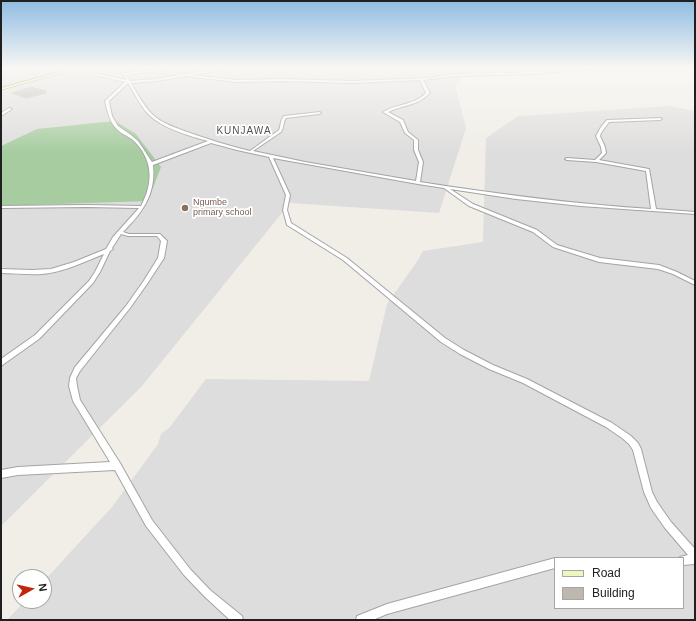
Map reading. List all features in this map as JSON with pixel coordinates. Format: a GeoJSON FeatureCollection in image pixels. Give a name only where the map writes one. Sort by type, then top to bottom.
{"type":"FeatureCollection","features":[{"type":"Feature","properties":{"kind":"street"},"geometry":{"type":"LineString","coordinates":[[1,363],[37,337],[51,325],[65,308],[80,296],[98,272],[120,232],[133,219],[146,199],[151,187],[153,172],[151,164],[142,147],[134,139],[114,125],[107,102],[113,96]]}},
{"type":"Feature","properties":{"kind":"street"},"geometry":{"type":"LineString","coordinates":[[137,96],[151,115],[165,124],[210,142],[250,152],[418,183],[582,206],[695,213]]}},
{"type":"Feature","properties":{"kind":"street"},"geometry":{"type":"LineString","coordinates":[[418,183],[421,162],[416,150],[416,140],[406,132],[402,120],[385,112],[414,104],[426,96]]}},
{"type":"Feature","properties":{"kind":"street"},"geometry":{"type":"LineString","coordinates":[[1,114],[10,109]]}},
{"type":"Feature","properties":{"kind":"street"},"geometry":{"type":"LineString","coordinates":[[250,152],[280,131],[283,119],[285,117],[319,113]]}},
{"type":"Feature","properties":{"kind":"street"},"geometry":{"type":"LineString","coordinates":[[596,161],[604,153],[604,150],[597,139],[598,133],[608,121],[660,119]]}},
{"type":"Feature","properties":{"kind":"street"},"geometry":{"type":"LineString","coordinates":[[151,164],[210,142]]}},
{"type":"Feature","properties":{"kind":"street"},"geometry":{"type":"LineString","coordinates":[[270,156],[288,196],[285,210],[289,224],[345,259],[443,340],[491,367],[525,381],[574,407],[620,432],[631,441],[636,449],[644,482],[654,504],[665,521],[695,556]]}},
{"type":"Feature","properties":{"kind":"street"},"geometry":{"type":"LineString","coordinates":[[567,159],[596,161],[648,170],[654,210]]}},
{"type":"Feature","properties":{"kind":"street"},"geometry":{"type":"LineString","coordinates":[[445,187],[471,206],[535,231],[555,246],[599,260],[659,267],[695,283]]}},
{"type":"Feature","properties":{"kind":"street"},"geometry":{"type":"LineString","coordinates":[[1,207],[141,207]]}},
{"type":"Feature","properties":{"kind":"street"},"geometry":{"type":"LineString","coordinates":[[120,232],[128,235],[158,235],[164,241],[161,258],[128,307],[77,369],[73,378],[73,386],[77,401],[117,466],[149,523],[187,572],[207,593],[238,620]]}},
{"type":"Feature","properties":{"kind":"street"},"geometry":{"type":"LineString","coordinates":[[1,271],[34,272],[52,270],[77,263],[110,249]]}},
{"type":"Feature","properties":{"kind":"street"},"geometry":{"type":"LineString","coordinates":[[1,474],[18,471],[117,466]]}},
{"type":"Feature","properties":{"kind":"street"},"geometry":{"type":"LineString","coordinates":[[684,560],[695,559]]}},
{"type":"Feature","properties":{"kind":"street"},"geometry":{"type":"LineString","coordinates":[[362,620],[386,609],[554,563]]}},
{"type":"Feature","properties":{"kind":"shaded area"},"geometry":{"type":"Polygon","coordinates":[[[1,96],[458,96],[466,128],[439,213],[290,203],[142,386],[1,526],[1,96]]]}},
{"type":"Feature","properties":{"kind":"shaded area"},"geometry":{"type":"Polygon","coordinates":[[[670,106],[695,111],[695,620],[7,620],[17,609],[52,609],[52,572],[112,507],[158,444],[161,434],[170,427],[206,379],[369,381],[387,304],[423,251],[483,242],[486,138],[518,116],[670,106]]]}},
{"type":"Feature","properties":{"kind":"green space"},"geometry":{"type":"Polygon","coordinates":[[[115,121],[136,134],[161,167],[148,201],[1,206],[1,146],[37,129],[115,121]]]}},
{"type":"Feature","properties":{"kind":"building"},"geometry":{"type":"Polygon","coordinates":[[[20,96],[34,96],[26,98],[20,96]]]}},
{"type":"Feature","properties":{"kind":"place","name":"Ngumbe primary school"},"geometry":{"type":"Point","coordinates":[185,208]}},
{"type":"Feature","properties":{"kind":"district","name":"KUNJAWA"},"geometry":{"type":"Point","coordinates":[244,131]}}]}
